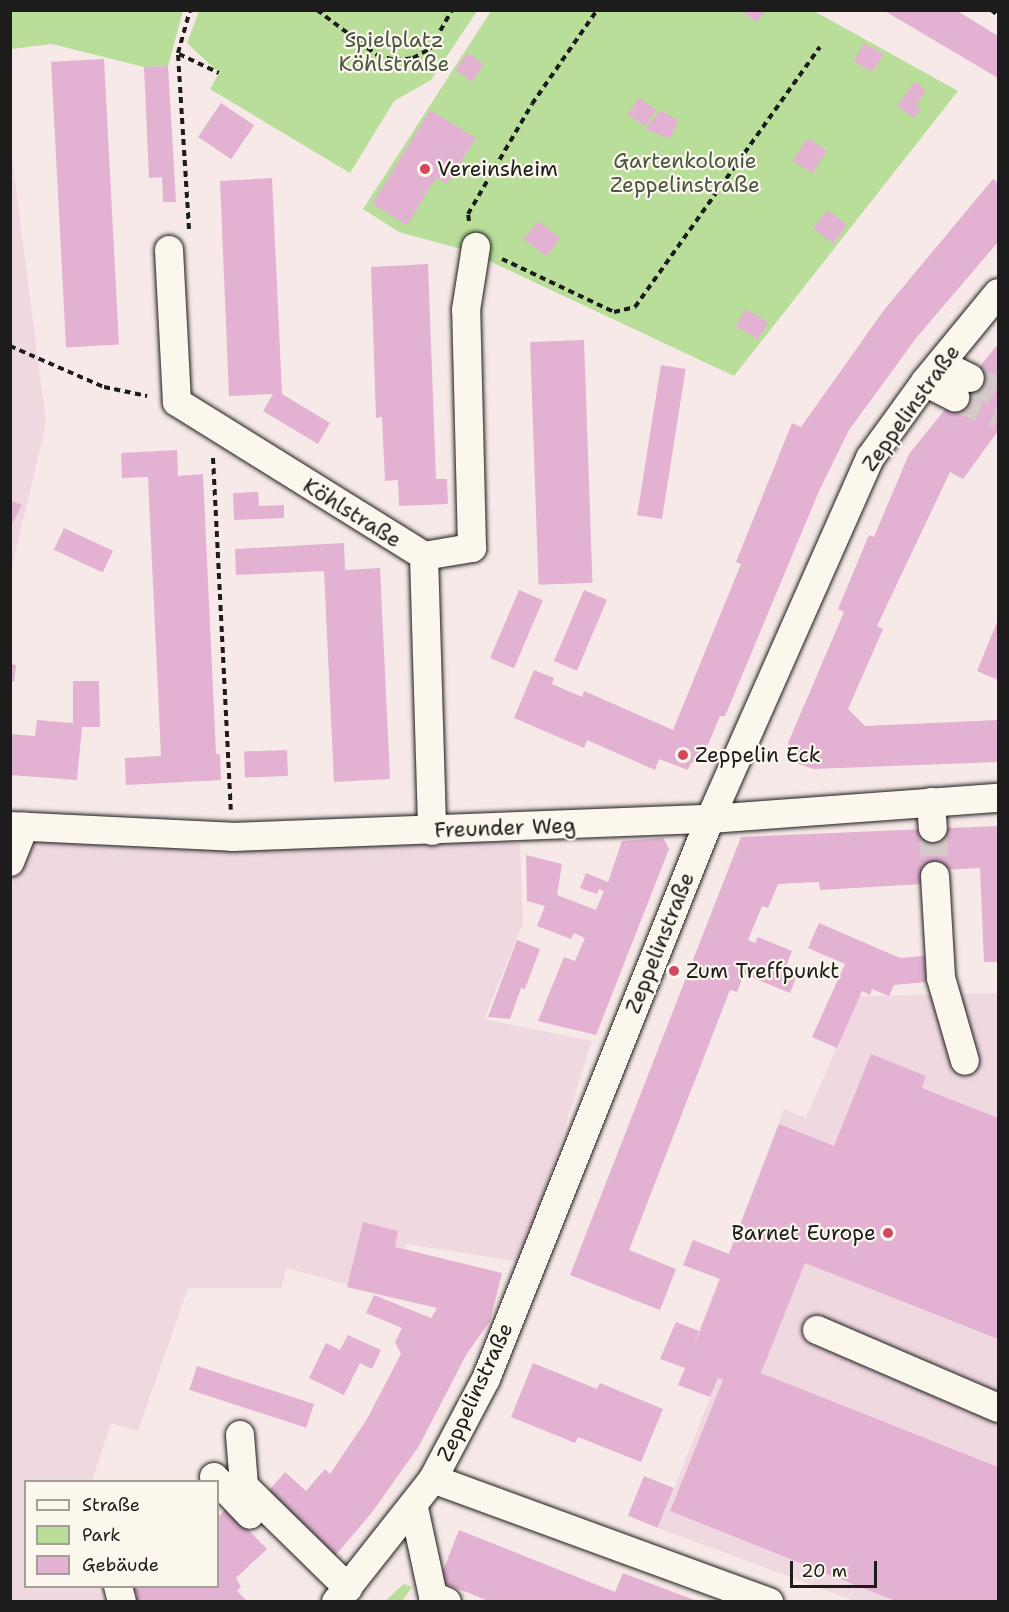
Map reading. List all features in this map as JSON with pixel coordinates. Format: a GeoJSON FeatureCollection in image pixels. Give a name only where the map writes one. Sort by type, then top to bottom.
{"type":"FeatureCollection","features":[{"type":"Feature","properties":{"kind":"street"},"geometry":{"type":"LineString","coordinates":[[424,556],[472,548],[466,310],[476,247]]}},
{"type":"Feature","properties":{"kind":"street"},"geometry":{"type":"LineString","coordinates":[[170,250],[177,402]]}},
{"type":"Feature","properties":{"kind":"street","name":"Zeppelinstraße"},"geometry":{"type":"LineString","coordinates":[[339,1597],[414,1508],[433,1479],[486,1378],[710,819],[870,458],[933,373],[999,293]]}},
{"type":"Feature","properties":{"kind":"street"},"geometry":{"type":"LineString","coordinates":[[933,373],[963,387]]}},
{"type":"Feature","properties":{"kind":"street","name":"Köhlstraße"},"geometry":{"type":"LineString","coordinates":[[177,402],[211,426],[424,556],[432,831]]}},
{"type":"Feature","properties":{"kind":"street","name":"Freunder Weg"},"geometry":{"type":"LineString","coordinates":[[17,827],[232,837],[710,819],[932,815],[999,798]]}},
{"type":"Feature","properties":{"kind":"street"},"geometry":{"type":"LineString","coordinates":[[10,862],[17,827]]}},
{"type":"Feature","properties":{"kind":"street"},"geometry":{"type":"LineString","coordinates":[[935,876],[941,978],[965,1061]]}},
{"type":"Feature","properties":{"kind":"street"},"geometry":{"type":"LineString","coordinates":[[817,1330],[999,1408]]}},
{"type":"Feature","properties":{"kind":"street"},"geometry":{"type":"LineString","coordinates":[[240,1435],[244,1486],[339,1597]]}},
{"type":"Feature","properties":{"kind":"street"},"geometry":{"type":"LineString","coordinates":[[214,1477],[217,1480]]}},
{"type":"Feature","properties":{"kind":"street"},"geometry":{"type":"LineString","coordinates":[[433,1479],[769,1602]]}},
{"type":"Feature","properties":{"kind":"street"},"geometry":{"type":"LineString","coordinates":[[219,1482],[339,1597]]}},
{"type":"Feature","properties":{"kind":"street"},"geometry":{"type":"LineString","coordinates":[[414,1508],[433,1596],[447,1602]]}},
{"type":"Feature","properties":{"kind":"path"},"geometry":{"type":"LineString","coordinates":[[170,250],[189,233],[178,53],[190,10]]}},
{"type":"Feature","properties":{"kind":"path"},"geometry":{"type":"LineString","coordinates":[[317,10],[377,55],[395,60],[413,58],[430,49],[452,10]]}},
{"type":"Feature","properties":{"kind":"path"},"geometry":{"type":"LineString","coordinates":[[597,10],[532,104],[468,214],[476,247],[614,312],[635,307],[820,47]]}},
{"type":"Feature","properties":{"kind":"path"},"geometry":{"type":"LineString","coordinates":[[991,10],[999,15]]}},
{"type":"Feature","properties":{"kind":"path"},"geometry":{"type":"LineString","coordinates":[[178,53],[219,73]]}},
{"type":"Feature","properties":{"kind":"path"},"geometry":{"type":"LineString","coordinates":[[10,346],[104,387],[177,402]]}},
{"type":"Feature","properties":{"kind":"path"},"geometry":{"type":"LineString","coordinates":[[211,426],[232,837]]}},
{"type":"Feature","properties":{"kind":"shaded area"},"geometry":{"type":"Polygon","coordinates":[[[10,142],[46,423],[11,571],[10,571],[10,142]]]}},
{"type":"Feature","properties":{"kind":"shaded area"},"geometry":{"type":"Polygon","coordinates":[[[11,833],[520,843],[523,923],[484,1019],[592,1041],[522,1262],[406,1244],[399,1299],[287,1268],[281,1288],[188,1288],[138,1431],[111,1423],[92,1480],[24,1480],[24,1588],[97,1588],[102,1601],[11,1602],[11,833]]]}},
{"type":"Feature","properties":{"kind":"shaded area"},"geometry":{"type":"Polygon","coordinates":[[[998,993],[998,1601],[855,1601],[658,1528],[718,1378],[686,1365],[784,1109],[806,1118],[859,996],[998,993]]]}},
{"type":"Feature","properties":{"kind":"green space","name":"Spielplatz Köhlstraße"},"geometry":{"type":"Polygon","coordinates":[[[199,10],[477,11],[431,80],[394,101],[350,173],[210,89],[219,73],[187,43],[199,10]]]}},
{"type":"Feature","properties":{"kind":"green space"},"geometry":{"type":"Polygon","coordinates":[[[10,11],[183,11],[168,66],[144,67],[52,44],[11,49],[10,11]]]}},
{"type":"Feature","properties":{"kind":"green space","name":"Gartenkolonie Zeppelinstraße"},"geometry":{"type":"Polygon","coordinates":[[[491,11],[814,11],[958,91],[734,376],[468,251],[399,232],[363,209],[491,11]]]}},
{"type":"Feature","properties":{"kind":"green space"},"geometry":{"type":"Polygon","coordinates":[[[404,1584],[412,1587],[402,1601],[385,1601],[404,1584]]]}},
{"type":"Feature","properties":{"kind":"building"},"geometry":{"type":"Polygon","coordinates":[[[740,10],[766,10],[757,22],[740,10]]]}},
{"type":"Feature","properties":{"kind":"building"},"geometry":{"type":"Polygon","coordinates":[[[883,10],[956,10],[998,36],[998,78],[883,10]]]}},
{"type":"Feature","properties":{"kind":"building"},"geometry":{"type":"Polygon","coordinates":[[[864,43],[883,54],[873,72],[854,61],[864,43]]]}},
{"type":"Feature","properties":{"kind":"building"},"geometry":{"type":"Polygon","coordinates":[[[467,53],[484,64],[472,82],[456,71],[467,53]]]}},
{"type":"Feature","properties":{"kind":"building"},"geometry":{"type":"Polygon","coordinates":[[[104,59],[119,345],[66,347],[51,62],[104,59]]]}},
{"type":"Feature","properties":{"kind":"building"},"geometry":{"type":"Polygon","coordinates":[[[168,66],[176,202],[163,202],[162,177],[149,178],[144,67],[168,66]]]}},
{"type":"Feature","properties":{"kind":"building"},"geometry":{"type":"Polygon","coordinates":[[[914,82],[926,90],[916,105],[921,108],[914,118],[897,106],[914,82]]]}},
{"type":"Feature","properties":{"kind":"building"},"geometry":{"type":"Polygon","coordinates":[[[639,98],[656,110],[645,126],[628,114],[639,98]]]}},
{"type":"Feature","properties":{"kind":"building"},"geometry":{"type":"Polygon","coordinates":[[[221,103],[254,125],[231,159],[198,137],[221,103]]]}},
{"type":"Feature","properties":{"kind":"building","name":"Vereinsheim"},"geometry":{"type":"Polygon","coordinates":[[[430,110],[476,138],[447,184],[436,178],[407,225],[372,204],[430,110]]]}},
{"type":"Feature","properties":{"kind":"building"},"geometry":{"type":"Polygon","coordinates":[[[660,110],[678,120],[670,139],[645,129],[660,110]]]}},
{"type":"Feature","properties":{"kind":"building"},"geometry":{"type":"Polygon","coordinates":[[[808,138],[827,151],[812,173],[793,160],[808,138]]]}},
{"type":"Feature","properties":{"kind":"building"},"geometry":{"type":"Polygon","coordinates":[[[272,178],[282,394],[330,423],[318,444],[263,411],[273,394],[229,396],[220,181],[272,178]]]}},
{"type":"Feature","properties":{"kind":"building"},"geometry":{"type":"Polygon","coordinates":[[[993,179],[998,183],[998,242],[917,337],[849,430],[819,491],[725,716],[720,716],[701,761],[691,763],[688,770],[659,759],[655,770],[587,740],[584,748],[514,718],[534,670],[554,678],[552,684],[582,697],[584,691],[673,730],[741,564],[736,562],[792,423],[801,427],[884,310],[993,179]]]}},
{"type":"Feature","properties":{"kind":"building"},"geometry":{"type":"Polygon","coordinates":[[[827,210],[847,225],[833,243],[813,228],[827,210]]]}},
{"type":"Feature","properties":{"kind":"building"},"geometry":{"type":"Polygon","coordinates":[[[538,221],[560,238],[546,256],[524,239],[538,221]]]}},
{"type":"Feature","properties":{"kind":"building"},"geometry":{"type":"Polygon","coordinates":[[[428,264],[436,479],[447,479],[448,504],[399,506],[398,480],[385,481],[382,417],[376,418],[371,267],[428,264]]]}},
{"type":"Feature","properties":{"kind":"building"},"geometry":{"type":"Polygon","coordinates":[[[746,309],[768,322],[758,340],[736,326],[746,309]]]}},
{"type":"Feature","properties":{"kind":"building"},"geometry":{"type":"Polygon","coordinates":[[[584,340],[592,583],[539,585],[530,342],[584,340]]]}},
{"type":"Feature","properties":{"kind":"building"},"geometry":{"type":"Polygon","coordinates":[[[998,344],[998,431],[963,479],[950,472],[877,626],[883,629],[848,709],[865,726],[998,720],[998,762],[813,769],[796,763],[788,743],[844,612],[838,609],[869,535],[874,537],[909,454],[998,344]]]}},
{"type":"Feature","properties":{"kind":"building"},"geometry":{"type":"Polygon","coordinates":[[[661,365],[686,369],[662,519],[637,515],[661,365]]]}},
{"type":"Feature","properties":{"kind":"building"},"geometry":{"type":"Polygon","coordinates":[[[177,450],[178,476],[203,474],[216,754],[220,754],[221,780],[126,785],[125,758],[161,756],[148,477],[122,478],[121,453],[177,450]]]}},
{"type":"Feature","properties":{"kind":"building"},"geometry":{"type":"Polygon","coordinates":[[[258,492],[259,506],[284,505],[284,518],[234,520],[233,493],[258,492]]]}},
{"type":"Feature","properties":{"kind":"building"},"geometry":{"type":"Polygon","coordinates":[[[10,500],[22,505],[10,528],[10,500]]]}},
{"type":"Feature","properties":{"kind":"building"},"geometry":{"type":"Polygon","coordinates":[[[64,528],[113,551],[103,573],[54,550],[64,528]]]}},
{"type":"Feature","properties":{"kind":"building"},"geometry":{"type":"Polygon","coordinates":[[[344,543],[345,570],[380,568],[390,779],[334,782],[324,571],[236,575],[235,549],[344,543]]]}},
{"type":"Feature","properties":{"kind":"building"},"geometry":{"type":"Polygon","coordinates":[[[519,590],[543,600],[514,668],[490,658],[519,590]]]}},
{"type":"Feature","properties":{"kind":"building"},"geometry":{"type":"Polygon","coordinates":[[[584,590],[607,600],[577,671],[554,661],[584,590]]]}},
{"type":"Feature","properties":{"kind":"building"},"geometry":{"type":"Polygon","coordinates":[[[998,620],[998,680],[977,671],[998,620]]]}},
{"type":"Feature","properties":{"kind":"building"},"geometry":{"type":"Polygon","coordinates":[[[10,664],[16,665],[14,682],[10,681],[10,664]]]}},
{"type":"Feature","properties":{"kind":"building"},"geometry":{"type":"Polygon","coordinates":[[[73,681],[99,681],[100,727],[82,727],[77,780],[10,775],[10,734],[35,736],[37,720],[73,723],[73,681]]]}},
{"type":"Feature","properties":{"kind":"building"},"geometry":{"type":"Polygon","coordinates":[[[287,750],[288,776],[245,777],[244,752],[287,750]]]}},
{"type":"Feature","properties":{"kind":"building"},"geometry":{"type":"Polygon","coordinates":[[[998,826],[998,962],[984,962],[980,868],[942,870],[923,884],[820,890],[819,882],[778,884],[768,908],[762,906],[748,940],[755,943],[758,937],[792,951],[785,969],[797,975],[790,993],[744,974],[737,992],[730,990],[629,1250],[676,1269],[660,1310],[570,1275],[741,837],[998,826]]]}},
{"type":"Feature","properties":{"kind":"building"},"geometry":{"type":"Polygon","coordinates":[[[663,838],[669,849],[596,1035],[538,1021],[564,957],[575,961],[585,938],[574,933],[571,939],[537,926],[545,906],[527,901],[526,855],[562,864],[557,895],[596,910],[604,891],[599,889],[597,894],[580,888],[586,873],[608,882],[622,841],[663,838]]]}},
{"type":"Feature","properties":{"kind":"building"},"geometry":{"type":"Polygon","coordinates":[[[819,923],[900,958],[924,956],[926,982],[894,985],[889,996],[872,989],[870,995],[862,991],[837,1048],[812,1037],[845,964],[808,948],[819,923]]]}},
{"type":"Feature","properties":{"kind":"building"},"geometry":{"type":"Polygon","coordinates":[[[517,940],[540,949],[525,989],[521,988],[510,1019],[488,1017],[517,940]]]}},
{"type":"Feature","properties":{"kind":"building"},"geometry":{"type":"Polygon","coordinates":[[[871,1054],[926,1076],[922,1088],[998,1118],[998,1339],[805,1263],[761,1373],[998,1467],[998,1602],[898,1602],[670,1511],[723,1380],[718,1378],[710,1397],[678,1385],[685,1368],[660,1359],[676,1322],[699,1331],[689,1359],[720,1279],[683,1265],[693,1240],[729,1254],[779,1124],[834,1146],[871,1054]]]}},
{"type":"Feature","properties":{"kind":"building"},"geometry":{"type":"Polygon","coordinates":[[[363,1222],[398,1231],[395,1247],[502,1273],[490,1321],[466,1355],[419,1446],[373,1511],[335,1556],[265,1495],[285,1472],[306,1491],[325,1469],[330,1474],[367,1419],[401,1354],[395,1342],[402,1328],[366,1313],[374,1295],[431,1318],[437,1308],[347,1287],[363,1222]]]}},
{"type":"Feature","properties":{"kind":"building"},"geometry":{"type":"Polygon","coordinates":[[[348,1335],[381,1350],[372,1369],[360,1363],[344,1395],[309,1378],[326,1343],[340,1350],[348,1335]]]}},
{"type":"Feature","properties":{"kind":"building"},"geometry":{"type":"Polygon","coordinates":[[[533,1363],[597,1389],[600,1383],[663,1409],[641,1462],[578,1437],[575,1443],[511,1417],[533,1363]]]}},
{"type":"Feature","properties":{"kind":"building"},"geometry":{"type":"Polygon","coordinates":[[[197,1366],[314,1404],[306,1428],[189,1390],[197,1366]]]}},
{"type":"Feature","properties":{"kind":"building"},"geometry":{"type":"Polygon","coordinates":[[[644,1476],[674,1488],[658,1528],[628,1516],[644,1476]]]}},
{"type":"Feature","properties":{"kind":"building"},"geometry":{"type":"Polygon","coordinates":[[[227,1508],[267,1549],[236,1578],[241,1587],[237,1591],[248,1602],[135,1602],[137,1595],[132,1588],[219,1588],[219,1516],[227,1508]]]}},
{"type":"Feature","properties":{"kind":"building"},"geometry":{"type":"Polygon","coordinates":[[[459,1530],[615,1592],[623,1573],[697,1601],[491,1602],[439,1581],[459,1530]]]}},
{"type":"Feature","properties":{"kind":"tunnel"},"geometry":{"type":"LineString","coordinates":[[970,378],[998,392]]}},
{"type":"Feature","properties":{"kind":"tunnel"},"geometry":{"type":"LineString","coordinates":[[955,397],[998,415]]}},
{"type":"Feature","properties":{"kind":"tunnel"},"geometry":{"type":"LineString","coordinates":[[933,828],[935,876]]}},
{"type":"Feature","properties":{"kind":"place","name":"Vereinsheim"},"geometry":{"type":"Point","coordinates":[425,169]}},
{"type":"Feature","properties":{"kind":"place","name":"Zeppelin Eck"},"geometry":{"type":"Point","coordinates":[683,755]}},
{"type":"Feature","properties":{"kind":"place","name":"Zum Treffpunkt"},"geometry":{"type":"Point","coordinates":[674,971]}},
{"type":"Feature","properties":{"kind":"place","name":"Barnet Europe"},"geometry":{"type":"Point","coordinates":[888,1233]}}]}
